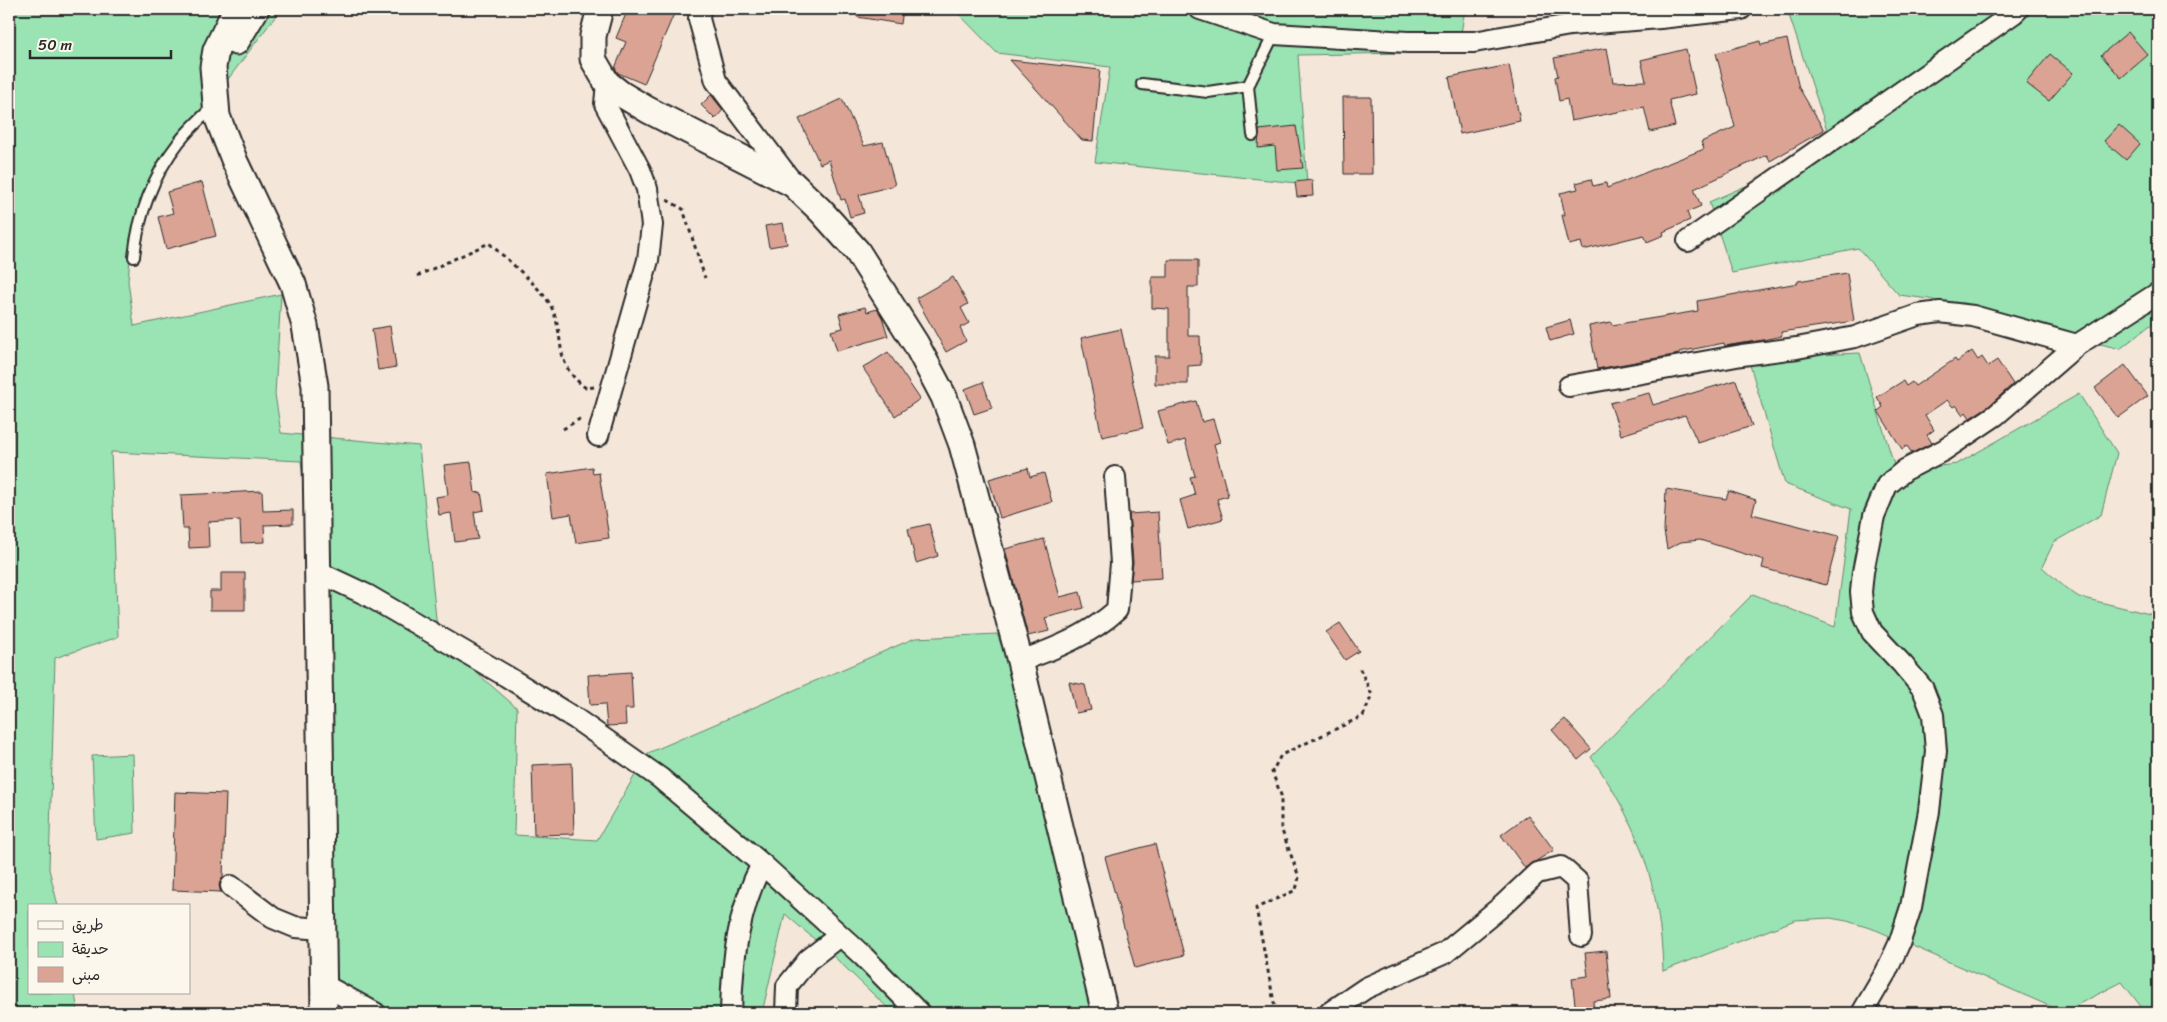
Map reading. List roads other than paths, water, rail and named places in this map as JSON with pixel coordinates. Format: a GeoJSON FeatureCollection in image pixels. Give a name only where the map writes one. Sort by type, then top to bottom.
{"type":"FeatureCollection","features":[{"type":"Feature","properties":{"kind":"street"},"geometry":{"type":"LineString","coordinates":[[236,9],[216,50],[215,96],[221,128],[231,154],[293,284],[305,326],[315,386],[324,1013]]}},
{"type":"Feature","properties":{"kind":"street"},"geometry":{"type":"LineString","coordinates":[[215,96],[222,69],[256,9]]}},
{"type":"Feature","properties":{"kind":"street"},"geometry":{"type":"LineString","coordinates":[[600,9],[592,36],[593,59],[608,83],[621,94],[648,110],[793,184]]}},
{"type":"Feature","properties":{"kind":"street"},"geometry":{"type":"LineString","coordinates":[[700,9],[699,19],[716,81],[793,184],[821,210],[857,251],[916,344],[944,397],[962,445],[1020,661],[1105,1013]]}},
{"type":"Feature","properties":{"kind":"street"},"geometry":{"type":"LineString","coordinates":[[1200,9],[1274,34],[1408,42],[1474,42],[1570,25],[1741,9]]}},
{"type":"Feature","properties":{"kind":"street"},"geometry":{"type":"LineString","coordinates":[[1688,241],[2018,9]]}},
{"type":"Feature","properties":{"kind":"street"},"geometry":{"type":"LineString","coordinates":[[598,436],[648,260],[652,225],[647,189],[640,170],[605,104],[608,83]]}},
{"type":"Feature","properties":{"kind":"street"},"geometry":{"type":"LineString","coordinates":[[1862,1013],[1896,951],[1911,907],[1929,811],[1936,751],[1933,715],[1923,689],[1872,632],[1863,612],[1862,572],[1874,516],[1887,485],[1905,470],[1944,450],[1996,415],[2077,344],[2158,293]]}},
{"type":"Feature","properties":{"kind":"street"},"geometry":{"type":"LineString","coordinates":[[1569,386],[1733,356],[1855,337],[1918,315],[1940,312],[1974,316],[2077,344]]}},
{"type":"Feature","properties":{"kind":"street"},"geometry":{"type":"LineString","coordinates":[[1020,661],[1072,640],[1104,622],[1117,610],[1121,563],[1115,477]]}},
{"type":"Feature","properties":{"kind":"street"},"geometry":{"type":"LineString","coordinates":[[318,572],[367,595],[426,628],[576,719],[660,778],[762,864],[863,956],[918,1013]]}},
{"type":"Feature","properties":{"kind":"street"},"geometry":{"type":"LineString","coordinates":[[731,1013],[742,912],[762,864]]}},
{"type":"Feature","properties":{"kind":"street"},"geometry":{"type":"LineString","coordinates":[[1329,1013],[1366,988],[1445,953],[1503,905],[1537,873],[1561,867],[1577,881],[1581,936]]}},
{"type":"Feature","properties":{"kind":"street"},"geometry":{"type":"LineString","coordinates":[[231,886],[273,918],[295,927],[323,928]]}},
{"type":"Feature","properties":{"kind":"street"},"geometry":{"type":"LineString","coordinates":[[786,1013],[787,986],[808,960],[839,936]]}},
{"type":"Feature","properties":{"kind":"street"},"geometry":{"type":"LineString","coordinates":[[324,985],[375,1013]]}},
{"type":"Feature","properties":{"kind":"lane"},"geometry":{"type":"LineString","coordinates":[[1253,135],[1248,86],[1274,34]]}},
{"type":"Feature","properties":{"kind":"lane"},"geometry":{"type":"LineString","coordinates":[[1142,84],[1208,92],[1248,86]]}},
{"type":"Feature","properties":{"kind":"lane"},"geometry":{"type":"LineString","coordinates":[[134,257],[137,232],[153,185],[180,140],[215,96]]}}]}
